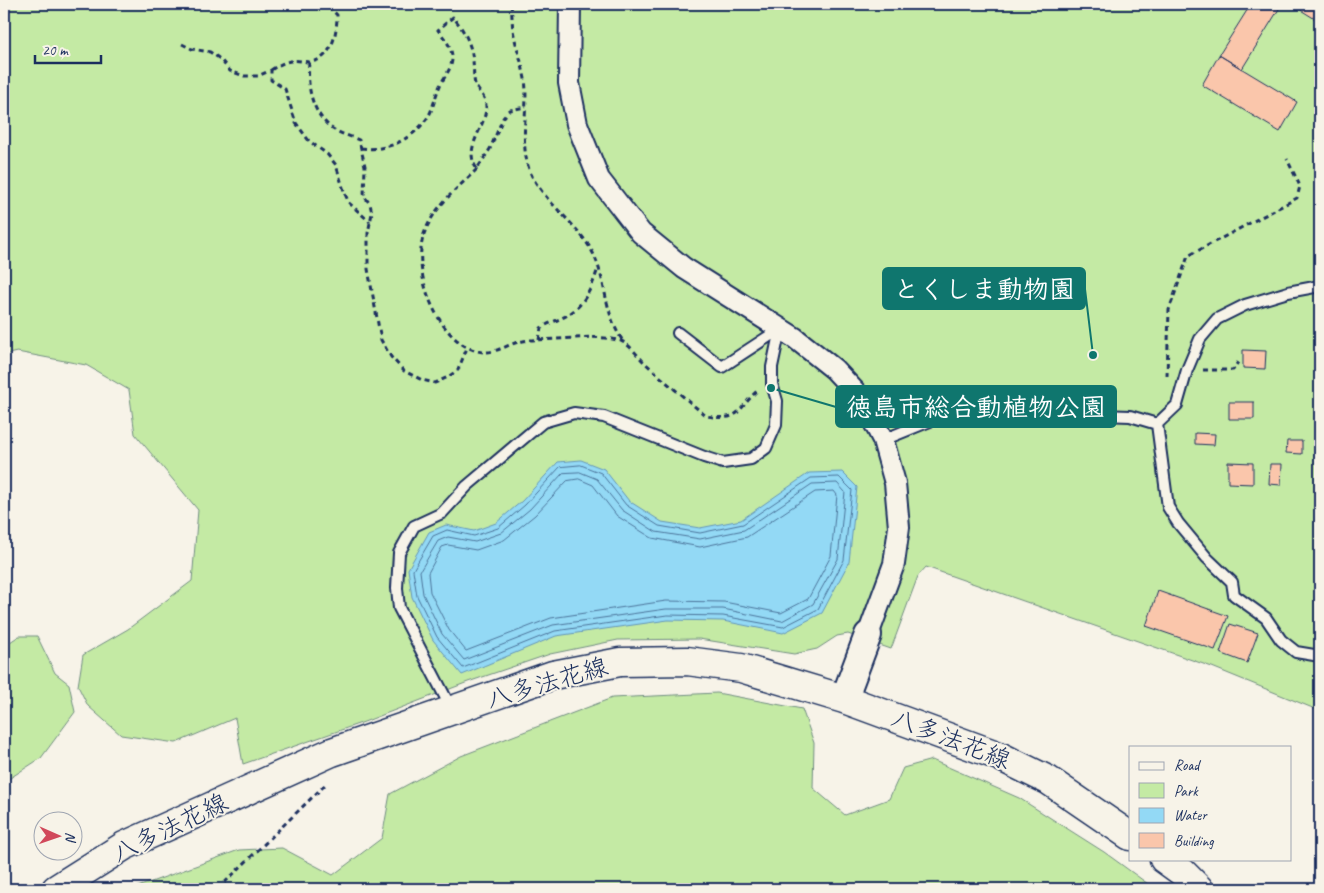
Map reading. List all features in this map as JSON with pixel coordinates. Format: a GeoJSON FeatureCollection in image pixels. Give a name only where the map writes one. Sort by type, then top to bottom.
{"type":"FeatureCollection","features":[{"type":"Feature","properties":{"kind":"main road","name":"八多法花線"},"geometry":{"type":"LineString","coordinates":[[56,889],[124,846],[332,752],[553,675],[620,662],[687,661],[741,668],[844,699],[1000,756],[1048,780],[1129,835]]}},
{"type":"Feature","properties":{"kind":"main road"},"geometry":{"type":"LineString","coordinates":[[1165,860],[1182,872],[1199,889]]}},
{"type":"Feature","properties":{"kind":"street"},"geometry":{"type":"LineString","coordinates":[[570,4],[569,83],[577,124],[599,179],[641,233],[684,268],[795,338],[834,369],[862,399],[883,440],[896,483],[899,526],[894,564],[844,699]]}},
{"type":"Feature","properties":{"kind":"lane"},"geometry":{"type":"LineString","coordinates":[[1157,424],[1177,405],[1187,370],[1200,338],[1217,319],[1245,305],[1288,292],[1320,286]]}},
{"type":"Feature","properties":{"kind":"lane"},"geometry":{"type":"LineString","coordinates":[[678,333],[722,367],[780,329]]}},
{"type":"Feature","properties":{"kind":"lane"},"geometry":{"type":"LineString","coordinates":[[453,710],[399,608],[397,588],[399,553],[414,526],[442,513],[467,486],[543,422],[574,413],[604,416],[723,463],[751,459],[766,448],[776,425],[777,401],[772,384],[772,367],[780,329]]}},
{"type":"Feature","properties":{"kind":"lane"},"geometry":{"type":"LineString","coordinates":[[883,440],[957,410],[1130,416],[1157,424]]}},
{"type":"Feature","properties":{"kind":"lane"},"geometry":{"type":"LineString","coordinates":[[1157,424],[1168,507],[1178,523],[1207,558],[1232,582],[1234,595],[1266,618],[1281,640],[1296,652],[1320,656]]}},
{"type":"Feature","properties":{"kind":"path"},"geometry":{"type":"LineString","coordinates":[[182,44],[192,49],[210,52],[220,59],[230,71],[244,76],[258,76],[281,63],[299,60],[309,62],[322,57],[333,46],[337,30],[337,15],[326,4]]}},
{"type":"Feature","properties":{"kind":"path"},"geometry":{"type":"LineString","coordinates":[[511,4],[513,32],[525,79],[526,150],[530,173],[544,194],[586,242],[598,266],[608,312],[616,331],[624,342],[706,416],[723,419],[739,413],[751,396],[761,387],[772,384]]}},
{"type":"Feature","properties":{"kind":"path"},"geometry":{"type":"LineString","coordinates":[[361,148],[371,150],[392,146],[405,138],[429,116],[439,86],[452,62],[449,44],[438,30],[453,17],[463,28],[468,39],[476,86],[484,96],[486,106],[485,119],[472,146],[473,163],[477,168]]}},
{"type":"Feature","properties":{"kind":"path"},"geometry":{"type":"LineString","coordinates":[[309,62],[310,98],[318,113],[331,128],[359,140],[365,166],[364,196],[370,204],[372,213],[368,233],[368,269],[375,316],[381,340],[391,357],[404,371],[422,380],[435,383],[458,370],[467,348]]}},
{"type":"Feature","properties":{"kind":"path"},"geometry":{"type":"LineString","coordinates":[[271,70],[271,80],[285,89],[296,123],[309,141],[327,154],[336,165],[349,203],[370,222]]}},
{"type":"Feature","properties":{"kind":"path"},"geometry":{"type":"LineString","coordinates":[[526,107],[510,110],[503,118],[490,150],[477,168],[439,206],[425,230],[421,254],[422,279],[426,293],[436,312],[454,338],[467,348],[483,352],[495,351],[522,341],[591,336],[624,342]]}},
{"type":"Feature","properties":{"kind":"path"},"geometry":{"type":"LineString","coordinates":[[1167,377],[1169,310],[1188,256],[1297,198],[1300,186],[1287,159]]}},
{"type":"Feature","properties":{"kind":"path"},"geometry":{"type":"LineString","coordinates":[[539,340],[541,328],[569,314],[580,305],[592,286],[598,266]]}},
{"type":"Feature","properties":{"kind":"path"},"geometry":{"type":"LineString","coordinates":[[1187,370],[1233,370],[1238,362]]}},
{"type":"Feature","properties":{"kind":"path"},"geometry":{"type":"LineString","coordinates":[[218,889],[333,776],[332,752]]}},
{"type":"Feature","properties":{"kind":"green space"},"geometry":{"type":"Polygon","coordinates":[[[4,4],[1320,4],[1320,711],[1212,667],[926,567],[918,576],[891,649],[848,634],[837,636],[817,649],[794,654],[699,639],[618,640],[550,654],[243,764],[235,718],[176,743],[121,735],[88,706],[78,686],[83,655],[128,629],[192,581],[198,510],[135,434],[129,390],[86,365],[17,352],[4,355],[4,4]]]}},
{"type":"Feature","properties":{"kind":"green space"},"geometry":{"type":"Polygon","coordinates":[[[19,636],[37,636],[55,673],[69,684],[75,712],[41,758],[4,782],[4,646],[19,636]]]}},
{"type":"Feature","properties":{"kind":"green space"},"geometry":{"type":"Polygon","coordinates":[[[717,693],[802,709],[814,743],[813,788],[845,815],[889,799],[903,768],[932,760],[1019,798],[1104,852],[1155,889],[132,889],[239,850],[282,848],[333,875],[382,838],[390,794],[461,756],[612,698],[717,693]]]}},
{"type":"Feature","properties":{"kind":"water"},"geometry":{"type":"Polygon","coordinates":[[[581,460],[604,469],[629,501],[662,522],[700,528],[741,520],[809,473],[842,472],[857,487],[849,562],[822,613],[783,633],[723,621],[668,620],[556,636],[462,675],[433,640],[412,597],[408,569],[429,532],[446,525],[474,531],[496,523],[522,501],[558,462],[581,460]]]}},
{"type":"Feature","properties":{"kind":"building"},"geometry":{"type":"Polygon","coordinates":[[[1251,4],[1282,4],[1242,69],[1219,55],[1251,4]]]}},
{"type":"Feature","properties":{"kind":"building"},"geometry":{"type":"Polygon","coordinates":[[[1291,4],[1320,4],[1320,22],[1291,4]]]}},
{"type":"Feature","properties":{"kind":"building"},"geometry":{"type":"Polygon","coordinates":[[[1219,55],[1297,102],[1280,132],[1202,85],[1219,55]]]}},
{"type":"Feature","properties":{"kind":"building"},"geometry":{"type":"Polygon","coordinates":[[[1243,350],[1266,351],[1265,369],[1243,368],[1243,350]]]}},
{"type":"Feature","properties":{"kind":"building"},"geometry":{"type":"Polygon","coordinates":[[[1229,402],[1254,402],[1254,419],[1229,419],[1229,402]]]}},
{"type":"Feature","properties":{"kind":"building"},"geometry":{"type":"Polygon","coordinates":[[[1195,433],[1215,434],[1214,445],[1195,444],[1195,433]]]}},
{"type":"Feature","properties":{"kind":"building"},"geometry":{"type":"Polygon","coordinates":[[[1287,441],[1302,441],[1302,454],[1286,453],[1287,441]]]}},
{"type":"Feature","properties":{"kind":"building"},"geometry":{"type":"Polygon","coordinates":[[[1228,462],[1253,463],[1253,484],[1228,483],[1228,462]]]}},
{"type":"Feature","properties":{"kind":"building"},"geometry":{"type":"Polygon","coordinates":[[[1270,464],[1282,464],[1281,485],[1269,484],[1270,464]]]}},
{"type":"Feature","properties":{"kind":"building"},"geometry":{"type":"Polygon","coordinates":[[[1158,591],[1228,616],[1215,650],[1146,626],[1158,591]]]}},
{"type":"Feature","properties":{"kind":"building"},"geometry":{"type":"Polygon","coordinates":[[[1230,624],[1258,633],[1247,663],[1220,653],[1230,624]]]}},
{"type":"Feature","properties":{"kind":"place","name":"とくしま動物園"},"geometry":{"type":"Point","coordinates":[1093,355]}},
{"type":"Feature","properties":{"kind":"place","name":"徳島市総合動植物公園"},"geometry":{"type":"Point","coordinates":[771,388]}}]}
